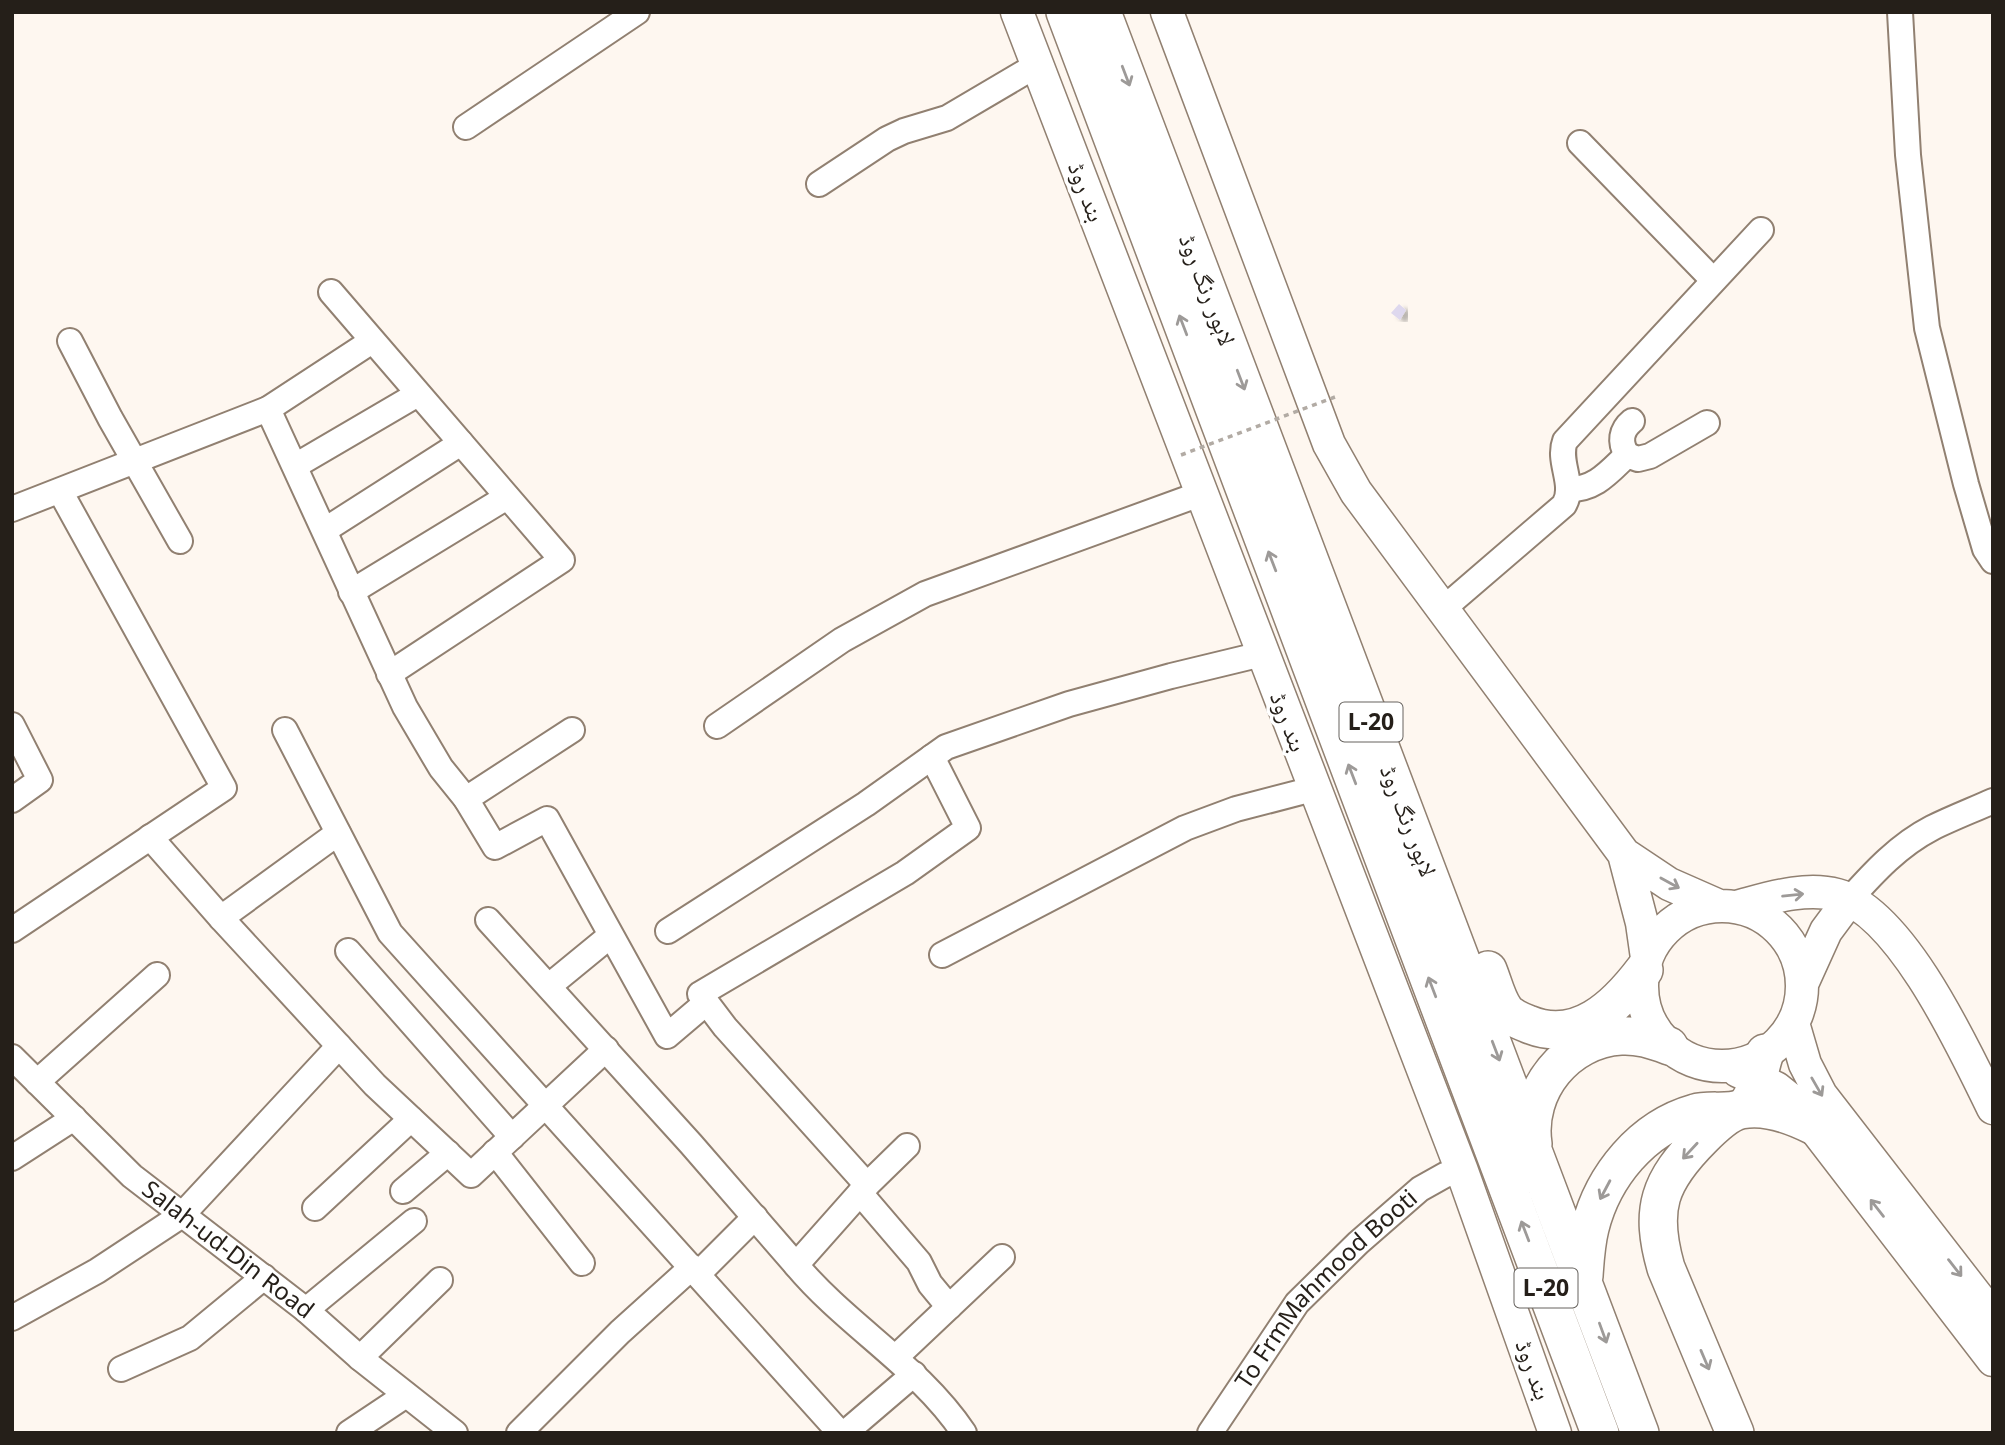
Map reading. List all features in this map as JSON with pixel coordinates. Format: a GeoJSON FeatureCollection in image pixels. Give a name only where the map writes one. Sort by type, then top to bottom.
{"type":"FeatureCollection","features":[{"type":"Feature","properties":{"kind":"highway","name":"لاہور رنگ روڈ"},"geometry":{"type":"LineString","coordinates":[[1065,12],[1600,1433]]}},
{"type":"Feature","properties":{"kind":"highway","name":"لاہور رنگ روڈ"},"geometry":{"type":"LineString","coordinates":[[1102,12],[1640,1433]]}},
{"type":"Feature","properties":{"kind":"highway"},"geometry":{"type":"LineString","coordinates":[[1299,533],[1358,640],[1505,1011],[1518,1020],[1543,1030],[1560,1030],[1582,1024],[1601,1016],[1616,1004],[1645,964]]}},
{"type":"Feature","properties":{"kind":"highway"},"geometry":{"type":"LineString","coordinates":[[1535,1153],[1533,1121],[1538,1097],[1550,1075],[1574,1052],[1588,1044],[1620,1036],[1637,1037],[1669,1046]]}},
{"type":"Feature","properties":{"kind":"highway"},"geometry":{"type":"LineString","coordinates":[[1735,1433],[1666,1268],[1658,1222],[1664,1188],[1676,1166],[1705,1134],[1749,1102],[1749,1066]]}},
{"type":"Feature","properties":{"kind":"highway"},"geometry":{"type":"LineString","coordinates":[[1584,1281],[1589,1230],[1595,1210],[1614,1173],[1627,1157],[1659,1130],[1702,1111],[1739,1110],[1779,1112],[1814,1126]]}},
{"type":"Feature","properties":{"kind":"highway"},"geometry":{"type":"LineString","coordinates":[[1552,1304],[1569,1398],[1582,1433]]}},
{"type":"Feature","properties":{"kind":"main road","name":"بند روڈ"},"geometry":{"type":"LineString","coordinates":[[1017,12],[1462,1171],[1555,1433]]}},
{"type":"Feature","properties":{"kind":"main road"},"geometry":{"type":"LineString","coordinates":[[1167,12],[1329,444],[1356,492],[1624,854],[1670,884],[1728,907],[1757,914],[1775,926],[1789,943],[1798,963],[1802,984],[1801,998],[1793,1023],[1781,1040],[1749,1066]]}},
{"type":"Feature","properties":{"kind":"main road"},"geometry":{"type":"LineString","coordinates":[[1624,854],[1642,923],[1645,964],[1642,990],[1646,1011],[1655,1030],[1669,1046],[1695,1062],[1749,1066],[1787,1095],[1814,1126],[1993,1360]]}},
{"type":"Feature","properties":{"kind":"main road"},"geometry":{"type":"LineString","coordinates":[[1645,964],[1658,938],[1675,921],[1696,910],[1801,894],[1835,895],[1849,900],[1878,921],[1912,962],[1944,1015],[1993,1108]]}},
{"type":"Feature","properties":{"kind":"main road"},"geometry":{"type":"LineString","coordinates":[[1802,984],[1826,931],[1849,900]]}},
{"type":"Feature","properties":{"kind":"main road"},"geometry":{"type":"LineString","coordinates":[[1793,1023],[1805,1065],[1821,1095],[1993,1317]]}},
{"type":"Feature","properties":{"kind":"street"},"geometry":{"type":"LineString","coordinates":[[466,127],[636,12]]}},
{"type":"Feature","properties":{"kind":"street"},"geometry":{"type":"LineString","coordinates":[[1900,12],[1908,155],[1927,328],[1966,484],[1985,549],[1993,561]]}},
{"type":"Feature","properties":{"kind":"street"},"geometry":{"type":"LineString","coordinates":[[818,184],[887,139],[947,118],[1037,65]]}},
{"type":"Feature","properties":{"kind":"street"},"geometry":{"type":"LineString","coordinates":[[1580,143],[1713,280]]}},
{"type":"Feature","properties":{"kind":"street"},"geometry":{"type":"LineString","coordinates":[[1443,609],[1564,505],[1568,498],[1563,453],[1565,442],[1761,230]]}},
{"type":"Feature","properties":{"kind":"street"},"geometry":{"type":"LineString","coordinates":[[331,292],[562,561],[389,674]]}},
{"type":"Feature","properties":{"kind":"street"},"geometry":{"type":"LineString","coordinates":[[70,341],[180,541]]}},
{"type":"Feature","properties":{"kind":"street"},"geometry":{"type":"LineString","coordinates":[[12,509],[268,409],[372,341]]}},
{"type":"Feature","properties":{"kind":"street"},"geometry":{"type":"LineString","coordinates":[[295,466],[418,394]]}},
{"type":"Feature","properties":{"kind":"street"},"geometry":{"type":"LineString","coordinates":[[268,409],[405,707],[441,768],[466,799],[495,847],[547,819],[667,1036],[706,1003]]}},
{"type":"Feature","properties":{"kind":"street"},"geometry":{"type":"LineString","coordinates":[[1632,421],[1625,427],[1622,445],[1627,455],[1638,460],[1650,456],[1707,423]]}},
{"type":"Feature","properties":{"kind":"street"},"geometry":{"type":"LineString","coordinates":[[325,530],[461,443]]}},
{"type":"Feature","properties":{"kind":"street"},"geometry":{"type":"LineString","coordinates":[[1568,489],[1589,487],[1627,455]]}},
{"type":"Feature","properties":{"kind":"street"},"geometry":{"type":"LineString","coordinates":[[12,930],[224,788],[60,491]]}},
{"type":"Feature","properties":{"kind":"street"},"geometry":{"type":"LineString","coordinates":[[717,726],[842,640],[925,594],[1200,494]]}},
{"type":"Feature","properties":{"kind":"street"},"geometry":{"type":"LineString","coordinates":[[351,592],[507,497]]}},
{"type":"Feature","properties":{"kind":"street"},"geometry":{"type":"LineString","coordinates":[[668,931],[866,804],[946,747],[1069,704],[1262,654]]}},
{"type":"Feature","properties":{"kind":"street"},"geometry":{"type":"LineString","coordinates":[[12,725],[40,780],[12,800]]}},
{"type":"Feature","properties":{"kind":"street"},"geometry":{"type":"LineString","coordinates":[[285,730],[390,933],[839,1433]]}},
{"type":"Feature","properties":{"kind":"street"},"geometry":{"type":"LineString","coordinates":[[466,799],[572,730]]}},
{"type":"Feature","properties":{"kind":"street"},"geometry":{"type":"LineString","coordinates":[[932,757],[968,828],[905,873],[699,994],[864,1189],[949,1307]]}},
{"type":"Feature","properties":{"kind":"street"},"geometry":{"type":"LineString","coordinates":[[942,955],[1185,828],[1236,809],[1314,789]]}},
{"type":"Feature","properties":{"kind":"street"},"geometry":{"type":"LineString","coordinates":[[1849,900],[1901,847],[1931,828],[1993,801]]}},
{"type":"Feature","properties":{"kind":"street"},"geometry":{"type":"LineString","coordinates":[[220,918],[338,833]]}},
{"type":"Feature","properties":{"kind":"street"},"geometry":{"type":"LineString","coordinates":[[150,837],[220,918],[375,1085],[471,1175],[606,1049]]}},
{"type":"Feature","properties":{"kind":"street"},"geometry":{"type":"LineString","coordinates":[[488,920],[606,1049],[814,1286],[905,1366],[937,1398],[964,1433]]}},
{"type":"Feature","properties":{"kind":"street"},"geometry":{"type":"LineString","coordinates":[[549,986],[610,936]]}},
{"type":"Feature","properties":{"kind":"street"},"geometry":{"type":"LineString","coordinates":[[348,951],[504,1144],[582,1263]]}},
{"type":"Feature","properties":{"kind":"street"},"geometry":{"type":"LineString","coordinates":[[37,1082],[157,975]]}},
{"type":"Feature","properties":{"kind":"street"},"geometry":{"type":"LineString","coordinates":[[12,1318],[97,1271],[182,1215],[339,1046]]}},
{"type":"Feature","properties":{"kind":"street","name":"Salah-ud-Din Road"},"geometry":{"type":"LineString","coordinates":[[12,1057],[132,1176],[306,1310],[360,1358],[455,1433]]}},
{"type":"Feature","properties":{"kind":"street"},"geometry":{"type":"LineString","coordinates":[[12,1158],[74,1118]]}},
{"type":"Feature","properties":{"kind":"street"},"geometry":{"type":"LineString","coordinates":[[315,1208],[411,1119]]}},
{"type":"Feature","properties":{"kind":"street"},"geometry":{"type":"LineString","coordinates":[[796,1265],[864,1189],[907,1146]]}},
{"type":"Feature","properties":{"kind":"street"},"geometry":{"type":"LineString","coordinates":[[402,1191],[448,1153]]}},
{"type":"Feature","properties":{"kind":"street","name":"To FrmMahmood Booti"},"geometry":{"type":"LineString","coordinates":[[1220,1429],[1297,1303],[1358,1243],[1420,1189],[1445,1175],[1462,1171]]}},
{"type":"Feature","properties":{"kind":"street"},"geometry":{"type":"LineString","coordinates":[[519,1433],[620,1332],[695,1271],[755,1217]]}},
{"type":"Feature","properties":{"kind":"street"},"geometry":{"type":"LineString","coordinates":[[306,1310],[414,1222]]}},
{"type":"Feature","properties":{"kind":"street"},"geometry":{"type":"LineString","coordinates":[[845,1433],[905,1366],[949,1307],[1002,1257]]}},
{"type":"Feature","properties":{"kind":"street"},"geometry":{"type":"LineString","coordinates":[[121,1369],[190,1338],[264,1277]]}},
{"type":"Feature","properties":{"kind":"street"},"geometry":{"type":"LineString","coordinates":[[360,1358],[440,1280]]}},
{"type":"Feature","properties":{"kind":"street"},"geometry":{"type":"LineString","coordinates":[[349,1433],[406,1395]]}},
{"type":"Feature","properties":{"kind":"path"},"geometry":{"type":"LineString","coordinates":[[1181,455],[1335,397]]}},
{"type":"Feature","properties":{"kind":"building"},"geometry":{"type":"Polygon","coordinates":[[[1399,304],[1406,310],[1400,320],[1391,313],[1399,304]]]}}]}
